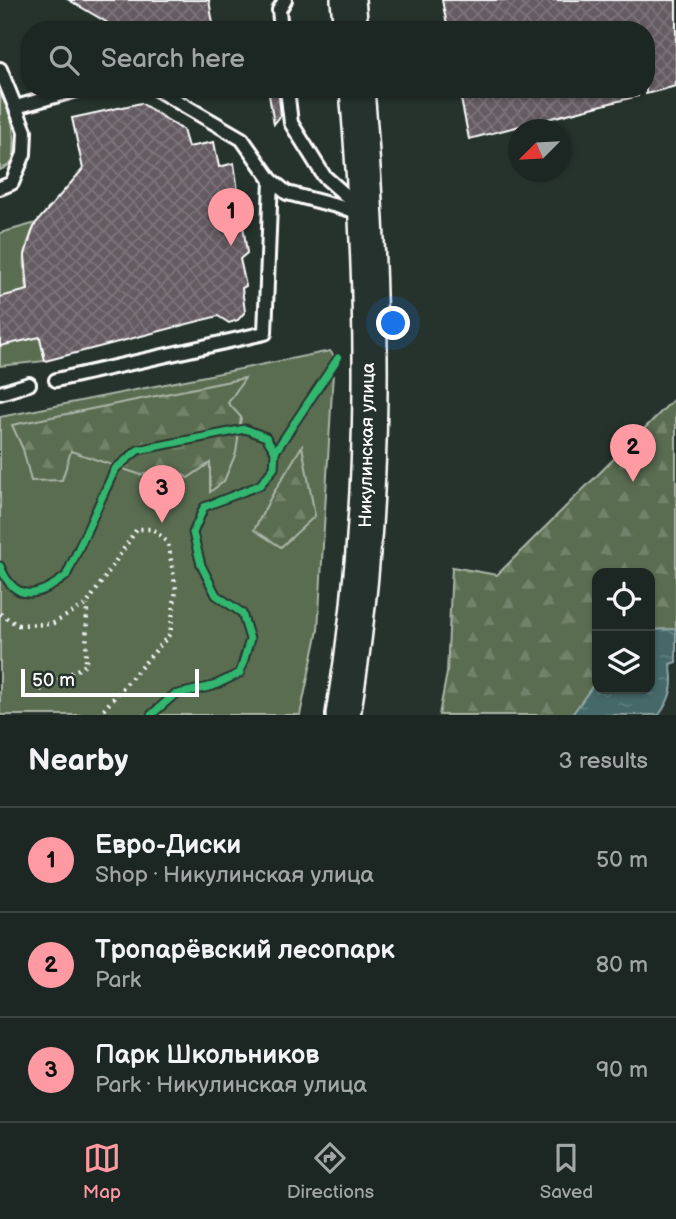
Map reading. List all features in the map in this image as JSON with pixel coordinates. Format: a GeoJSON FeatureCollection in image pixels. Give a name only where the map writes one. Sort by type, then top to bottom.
{"type":"FeatureCollection","features":[{"type":"Feature","properties":{"kind":"main road"},"geometry":{"type":"LineString","coordinates":[[348,0],[350,21]]}},
{"type":"Feature","properties":{"kind":"main road","name":"Никулинская улица"},"geometry":{"type":"LineString","coordinates":[[342,715],[361,584],[371,413],[367,215],[357,98]]}},
{"type":"Feature","properties":{"kind":"lane"},"geometry":{"type":"LineString","coordinates":[[280,21],[279,10],[285,0]]}},
{"type":"Feature","properties":{"kind":"lane"},"geometry":{"type":"LineString","coordinates":[[0,69],[24,131],[24,154],[12,183],[0,188]]}},
{"type":"Feature","properties":{"kind":"lane"},"geometry":{"type":"LineString","coordinates":[[16,107],[48,98]]}},
{"type":"Feature","properties":{"kind":"lane"},"geometry":{"type":"LineString","coordinates":[[171,98],[242,139],[271,180],[287,193],[367,215]]}},
{"type":"Feature","properties":{"kind":"lane"},"geometry":{"type":"LineString","coordinates":[[288,98],[291,123],[324,176],[367,215]]}},
{"type":"Feature","properties":{"kind":"lane"},"geometry":{"type":"LineString","coordinates":[[56,380],[265,333],[271,180]]}},
{"type":"Feature","properties":{"kind":"lane"},"geometry":{"type":"LineString","coordinates":[[0,393],[29,384]]}},
{"type":"Feature","properties":{"kind":"path"},"geometry":{"type":"LineString","coordinates":[[0,614],[18,625],[52,624],[87,604],[137,529],[153,529],[168,543],[176,590],[170,634],[99,715]]}},
{"type":"Feature","properties":{"kind":"path"},"geometry":{"type":"LineString","coordinates":[[40,690],[86,665],[87,604]]}},
{"type":"Feature","properties":{"kind":"green space"},"geometry":{"type":"Polygon","coordinates":[[[0,94],[11,119],[14,145],[13,163],[0,170],[0,94]]]}},
{"type":"Feature","properties":{"kind":"green space"},"geometry":{"type":"Polygon","coordinates":[[[36,223],[26,247],[25,268],[28,295],[45,361],[0,366],[0,233],[36,223]]]}},
{"type":"Feature","properties":{"kind":"green space"},"geometry":{"type":"Polygon","coordinates":[[[330,351],[334,356],[318,630],[300,715],[0,715],[0,417],[330,351]]]}},
{"type":"Feature","properties":{"kind":"green space"},"geometry":{"type":"Polygon","coordinates":[[[245,378],[228,403],[241,417],[236,453],[224,481],[210,492],[210,463],[188,478],[172,468],[141,475],[71,451],[62,480],[31,481],[23,449],[12,425],[245,378]]]}},
{"type":"Feature","properties":{"kind":"green space"},"geometry":{"type":"Polygon","coordinates":[[[676,397],[676,629],[655,630],[655,568],[592,568],[592,687],[572,715],[439,715],[447,673],[452,567],[497,575],[676,397]]]}},
{"type":"Feature","properties":{"kind":"green space"},"geometry":{"type":"Polygon","coordinates":[[[302,446],[315,516],[281,547],[254,530],[302,446]]]}},
{"type":"Feature","properties":{"kind":"water"},"geometry":{"type":"Polygon","coordinates":[[[676,629],[676,662],[670,664],[671,691],[659,715],[572,715],[592,687],[592,694],[655,694],[655,630],[676,629]]]}},
{"type":"Feature","properties":{"kind":"building"},"geometry":{"type":"Polygon","coordinates":[[[69,0],[209,0],[212,21],[105,21],[69,0]]]}},
{"type":"Feature","properties":{"kind":"building"},"geometry":{"type":"Polygon","coordinates":[[[442,0],[676,0],[676,86],[655,92],[655,21],[446,21],[442,0]]]}},
{"type":"Feature","properties":{"kind":"building"},"geometry":{"type":"Polygon","coordinates":[[[270,98],[279,98],[281,115],[274,124],[270,98]]]}},
{"type":"Feature","properties":{"kind":"building"},"geometry":{"type":"Polygon","coordinates":[[[461,98],[630,98],[548,119],[508,119],[508,129],[469,139],[461,98]]]}},
{"type":"Feature","properties":{"kind":"building"},"geometry":{"type":"Polygon","coordinates":[[[141,103],[183,130],[188,147],[214,142],[219,167],[234,163],[247,253],[240,259],[246,286],[242,288],[245,312],[238,320],[229,323],[218,316],[45,361],[40,337],[0,346],[0,297],[28,290],[25,255],[36,223],[83,169],[72,118],[141,103]]]}},
{"type":"Feature","properties":{"kind":"cycle path"},"geometry":{"type":"LineString","coordinates":[[275,452],[338,358]]}},
{"type":"Feature","properties":{"kind":"cycle path"},"geometry":{"type":"LineString","coordinates":[[0,566],[13,587],[29,593],[46,589],[66,576],[115,469],[138,450],[245,429],[266,437],[275,452],[274,468],[260,485],[204,507],[193,533],[201,565],[216,595],[242,613],[250,639],[240,673],[213,686],[174,695],[151,715]]}},
{"type":"Feature","properties":{"kind":"place","name":"Евро-Диски"},"geometry":{"type":"Point","coordinates":[231,246]}},
{"type":"Feature","properties":{"kind":"place","name":"Тропарёвский лесопарк"},"geometry":{"type":"Point","coordinates":[633,482]}},
{"type":"Feature","properties":{"kind":"place","name":"Парк Школьников"},"geometry":{"type":"Point","coordinates":[162,523]}}]}
